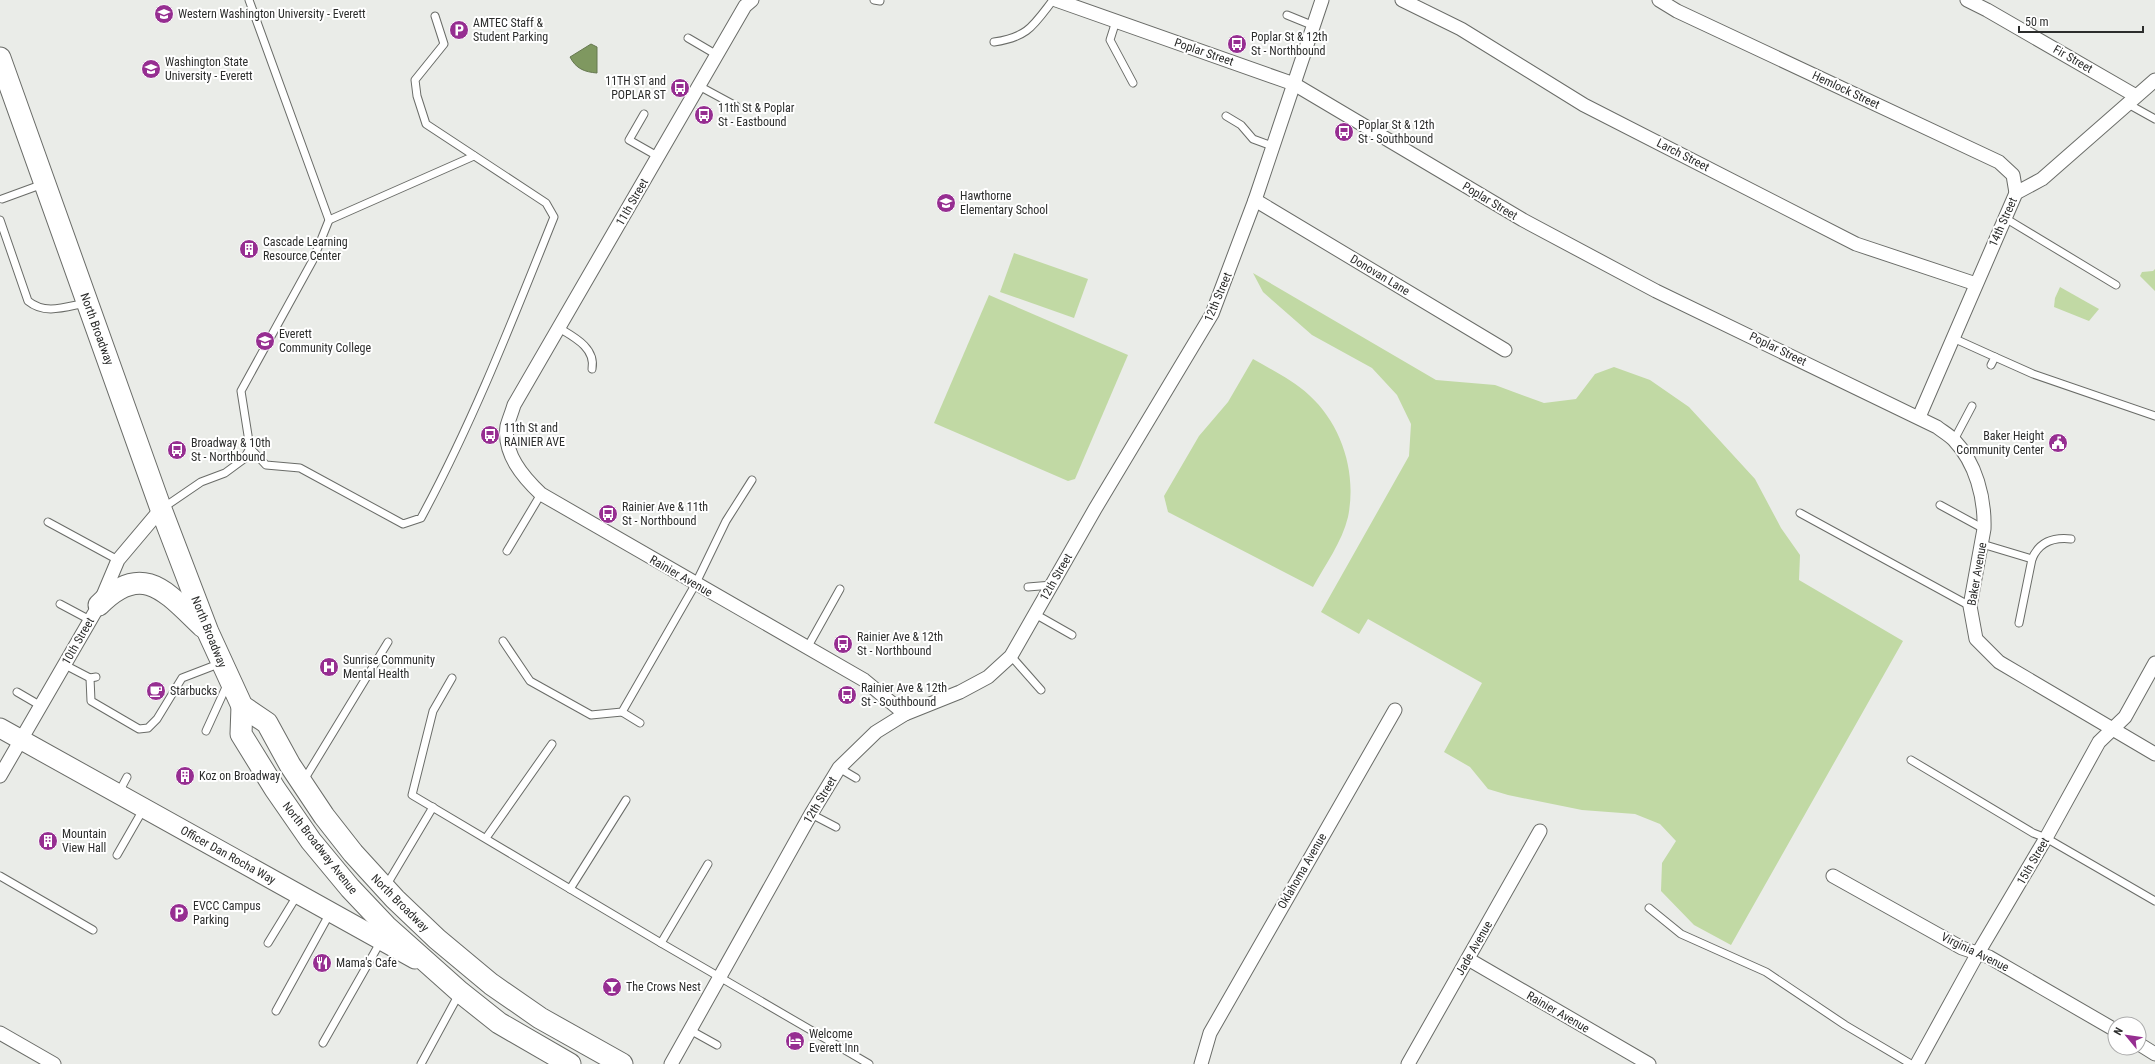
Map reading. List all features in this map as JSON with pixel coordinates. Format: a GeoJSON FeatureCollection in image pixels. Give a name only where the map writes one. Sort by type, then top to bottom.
{"type":"FeatureCollection","features":[{"type":"Feature","properties":{"kind":"main road","name":"North Broadway"},"geometry":{"type":"LineString","coordinates":[[0,58],[161,510],[208,632],[225,672],[242,706],[267,724],[302,784],[353,853],[385,888],[437,939],[491,984],[540,1018],[622,1064]]}},
{"type":"Feature","properties":{"kind":"main road"},"geometry":{"type":"LineString","coordinates":[[95,613],[113,591],[136,582],[153,586],[175,600],[208,632]]}},
{"type":"Feature","properties":{"kind":"main road","name":"North Broadway Avenue"},"geometry":{"type":"LineString","coordinates":[[242,706],[241,734],[275,789],[311,841],[350,888],[385,934],[434,969],[460,992]]}},
{"type":"Feature","properties":{"kind":"main road"},"geometry":{"type":"LineString","coordinates":[[460,992],[499,1023],[570,1064]]}},
{"type":"Feature","properties":{"kind":"street","name":"11th Street"},"geometry":{"type":"LineString","coordinates":[[514,405],[745,6],[752,0]]}},
{"type":"Feature","properties":{"kind":"street","name":"Poplar Street"},"geometry":{"type":"LineString","coordinates":[[1054,0],[1294,84],[1530,224],[1656,291],[1919,417]]}},
{"type":"Feature","properties":{"kind":"street","name":"12th Street"},"geometry":{"type":"LineString","coordinates":[[671,1064],[811,814],[840,768],[876,732],[905,714],[960,692],[988,677],[1011,656],[1095,509],[1212,314],[1255,200],[1322,0]]}},
{"type":"Feature","properties":{"kind":"street","name":"Larch Street"},"geometry":{"type":"LineString","coordinates":[[1402,0],[1461,29],[1584,105],[1856,244],[1976,284]]}},
{"type":"Feature","properties":{"kind":"street","name":"Hemlock Street"},"geometry":{"type":"LineString","coordinates":[[1659,0],[1677,11],[1999,162],[2013,174],[2016,193]]}},
{"type":"Feature","properties":{"kind":"street","name":"Fir Street"},"geometry":{"type":"LineString","coordinates":[[1967,0],[1987,10],[2132,100]]}},
{"type":"Feature","properties":{"kind":"street","name":"14th Street"},"geometry":{"type":"LineString","coordinates":[[1919,417],[2016,193],[2042,179],[2155,80]]}},
{"type":"Feature","properties":{"kind":"street","name":"Donovan Lane"},"geometry":{"type":"LineString","coordinates":[[1255,200],[1505,350]]}},
{"type":"Feature","properties":{"kind":"street","name":"Rainier Avenue"},"geometry":{"type":"LineString","coordinates":[[514,405],[507,427],[508,446],[514,462],[525,480],[541,494],[864,680],[905,714]]}},
{"type":"Feature","properties":{"kind":"street","name":"Baker Avenue"},"geometry":{"type":"LineString","coordinates":[[1919,417],[1954,440],[1966,456],[1980,486],[1985,518],[1982,544],[1970,606],[1976,639],[1999,662],[2155,754]]}},
{"type":"Feature","properties":{"kind":"street","name":"10th Street"},"geometry":{"type":"LineString","coordinates":[[0,776],[95,613],[118,560],[161,510]]}},
{"type":"Feature","properties":{"kind":"street","name":"15th Street"},"geometry":{"type":"LineString","coordinates":[[1917,1064],[1978,953],[2046,838],[2099,742],[2126,718],[2155,663]]}},
{"type":"Feature","properties":{"kind":"street","name":"Oklahoma Avenue"},"geometry":{"type":"LineString","coordinates":[[1202,1064],[1210,1033],[1395,710]]}},
{"type":"Feature","properties":{"kind":"street","name":"Officer Dan Rocha Way"},"geometry":{"type":"LineString","coordinates":[[0,728],[331,912],[385,934]]}},
{"type":"Feature","properties":{"kind":"street","name":"Jade Avenue"},"geometry":{"type":"LineString","coordinates":[[1408,1064],[1540,831]]}},
{"type":"Feature","properties":{"kind":"street","name":"Virginia Avenue"},"geometry":{"type":"LineString","coordinates":[[1834,876],[1962,948],[1989,957],[2107,1025]]}},
{"type":"Feature","properties":{"kind":"street","name":"Rainier Avenue"},"geometry":{"type":"LineString","coordinates":[[1468,959],[1649,1064]]}},
{"type":"Feature","properties":{"kind":"street"},"geometry":{"type":"LineString","coordinates":[[0,1033],[54,1064]]}},
{"type":"Feature","properties":{"kind":"lane"},"geometry":{"type":"LineString","coordinates":[[249,0],[329,220],[312,260],[241,391],[250,448],[266,465],[300,468],[403,524],[420,518],[435,491],[480,394],[554,217],[546,203],[426,124],[417,96],[415,80],[444,44],[435,16]]}},
{"type":"Feature","properties":{"kind":"lane"},"geometry":{"type":"LineString","coordinates":[[994,42],[1012,39],[1028,30],[1054,0]]}},
{"type":"Feature","properties":{"kind":"lane"},"geometry":{"type":"LineString","coordinates":[[1287,15],[1314,26]]}},
{"type":"Feature","properties":{"kind":"lane"},"geometry":{"type":"LineString","coordinates":[[1116,22],[1110,40],[1133,83]]}},
{"type":"Feature","properties":{"kind":"lane"},"geometry":{"type":"LineString","coordinates":[[688,38],[717,55]]}},
{"type":"Feature","properties":{"kind":"lane"},"geometry":{"type":"LineString","coordinates":[[700,86],[736,106]]}},
{"type":"Feature","properties":{"kind":"lane"},"geometry":{"type":"LineString","coordinates":[[2132,100],[2155,119]]}},
{"type":"Feature","properties":{"kind":"lane"},"geometry":{"type":"LineString","coordinates":[[644,114],[629,140],[658,157]]}},
{"type":"Feature","properties":{"kind":"lane"},"geometry":{"type":"LineString","coordinates":[[1226,116],[1242,125],[1253,139],[1272,146]]}},
{"type":"Feature","properties":{"kind":"lane"},"geometry":{"type":"LineString","coordinates":[[329,220],[474,156]]}},
{"type":"Feature","properties":{"kind":"lane"},"geometry":{"type":"LineString","coordinates":[[2,199],[45,183]]}},
{"type":"Feature","properties":{"kind":"lane"},"geometry":{"type":"LineString","coordinates":[[2005,218],[2116,285]]}},
{"type":"Feature","properties":{"kind":"lane"},"geometry":{"type":"LineString","coordinates":[[0,220],[28,301],[36,308],[48,310],[88,303]]}},
{"type":"Feature","properties":{"kind":"lane"},"geometry":{"type":"LineString","coordinates":[[559,328],[578,339],[590,354],[593,363],[592,369]]}},
{"type":"Feature","properties":{"kind":"lane"},"geometry":{"type":"LineString","coordinates":[[1953,338],[2033,374],[2155,416]]}},
{"type":"Feature","properties":{"kind":"lane"},"geometry":{"type":"LineString","coordinates":[[1991,365],[1995,357]]}},
{"type":"Feature","properties":{"kind":"lane"},"geometry":{"type":"LineString","coordinates":[[1954,440],[1972,406]]}},
{"type":"Feature","properties":{"kind":"lane"},"geometry":{"type":"LineString","coordinates":[[161,510],[201,482],[225,473],[244,459],[250,448]]}},
{"type":"Feature","properties":{"kind":"lane"},"geometry":{"type":"LineString","coordinates":[[622,712],[695,584],[726,521],[752,480]]}},
{"type":"Feature","properties":{"kind":"lane"},"geometry":{"type":"LineString","coordinates":[[507,551],[541,494]]}},
{"type":"Feature","properties":{"kind":"lane"},"geometry":{"type":"LineString","coordinates":[[1940,505],[1984,529]]}},
{"type":"Feature","properties":{"kind":"lane"},"geometry":{"type":"LineString","coordinates":[[1800,513],[1970,606]]}},
{"type":"Feature","properties":{"kind":"lane"},"geometry":{"type":"LineString","coordinates":[[48,522],[118,560]]}},
{"type":"Feature","properties":{"kind":"lane"},"geometry":{"type":"LineString","coordinates":[[2019,623],[2032,559],[2035,552],[2045,542],[2057,538],[2071,539]]}},
{"type":"Feature","properties":{"kind":"lane"},"geometry":{"type":"LineString","coordinates":[[1982,544],[2032,559]]}},
{"type":"Feature","properties":{"kind":"lane"},"geometry":{"type":"LineString","coordinates":[[1028,587],[1052,585]]}},
{"type":"Feature","properties":{"kind":"lane"},"geometry":{"type":"LineString","coordinates":[[807,648],[840,589]]}},
{"type":"Feature","properties":{"kind":"lane"},"geometry":{"type":"LineString","coordinates":[[60,604],[95,613]]}},
{"type":"Feature","properties":{"kind":"lane"},"geometry":{"type":"LineString","coordinates":[[1035,614],[1072,635]]}},
{"type":"Feature","properties":{"kind":"lane"},"geometry":{"type":"LineString","coordinates":[[503,641],[530,681],[590,715],[622,712],[640,723]]}},
{"type":"Feature","properties":{"kind":"lane"},"geometry":{"type":"LineString","coordinates":[[302,784],[388,642]]}},
{"type":"Feature","properties":{"kind":"lane"},"geometry":{"type":"LineString","coordinates":[[1011,656],[1041,690]]}},
{"type":"Feature","properties":{"kind":"lane"},"geometry":{"type":"LineString","coordinates":[[65,664],[93,678],[91,701],[139,729],[148,728],[157,719],[182,678],[225,672],[206,731]]}},
{"type":"Feature","properties":{"kind":"lane"},"geometry":{"type":"LineString","coordinates":[[452,678],[434,711],[412,794],[661,943],[869,1064]]}},
{"type":"Feature","properties":{"kind":"lane"},"geometry":{"type":"LineString","coordinates":[[17,692],[41,706]]}},
{"type":"Feature","properties":{"kind":"lane"},"geometry":{"type":"LineString","coordinates":[[486,838],[552,744]]}},
{"type":"Feature","properties":{"kind":"lane"},"geometry":{"type":"LineString","coordinates":[[1911,760],[2033,833],[2046,838],[2155,901]]}},
{"type":"Feature","properties":{"kind":"lane"},"geometry":{"type":"LineString","coordinates":[[840,768],[856,778]]}},
{"type":"Feature","properties":{"kind":"lane"},"geometry":{"type":"LineString","coordinates":[[118,794],[127,777]]}},
{"type":"Feature","properties":{"kind":"lane"},"geometry":{"type":"LineString","coordinates":[[570,889],[626,800]]}},
{"type":"Feature","properties":{"kind":"lane"},"geometry":{"type":"LineString","coordinates":[[385,888],[433,807]]}},
{"type":"Feature","properties":{"kind":"lane"},"geometry":{"type":"LineString","coordinates":[[117,854],[144,808]]}},
{"type":"Feature","properties":{"kind":"lane"},"geometry":{"type":"LineString","coordinates":[[811,814],[836,827]]}},
{"type":"Feature","properties":{"kind":"lane"},"geometry":{"type":"LineString","coordinates":[[661,943],[708,864]]}},
{"type":"Feature","properties":{"kind":"lane"},"geometry":{"type":"LineString","coordinates":[[0,876],[93,930]]}},
{"type":"Feature","properties":{"kind":"lane"},"geometry":{"type":"LineString","coordinates":[[268,943],[298,894]]}},
{"type":"Feature","properties":{"kind":"lane"},"geometry":{"type":"LineString","coordinates":[[1649,908],[1681,934],[1766,972],[1846,1025],[1911,1064]]}},
{"type":"Feature","properties":{"kind":"lane"},"geometry":{"type":"LineString","coordinates":[[276,1011],[331,912]]}},
{"type":"Feature","properties":{"kind":"lane"},"geometry":{"type":"LineString","coordinates":[[323,1043],[385,934]]}},
{"type":"Feature","properties":{"kind":"lane"},"geometry":{"type":"LineString","coordinates":[[421,1064],[460,992]]}},
{"type":"Feature","properties":{"kind":"lane"},"geometry":{"type":"LineString","coordinates":[[690,1030],[717,1045]]}},
{"type":"Feature","properties":{"kind":"shaded area"},"geometry":{"type":"Polygon","coordinates":[[[591,44],[597,47],[597,73],[581,69],[572,61],[570,57],[591,44]]]}},
{"type":"Feature","properties":{"kind":"shaded area"},"geometry":{"type":"Polygon","coordinates":[[[1014,253],[1088,279],[1074,318],[1000,292],[1014,253]]]}},
{"type":"Feature","properties":{"kind":"shaded area"},"geometry":{"type":"Polygon","coordinates":[[[2155,269],[2155,291],[2140,276],[2142,272],[2153,271],[2155,269]]]}},
{"type":"Feature","properties":{"kind":"shaded area"},"geometry":{"type":"Polygon","coordinates":[[[1253,273],[1436,380],[1495,385],[1544,403],[1576,399],[1595,374],[1614,367],[1650,380],[1689,407],[1755,479],[1781,528],[1800,555],[1799,580],[1903,641],[1731,945],[1694,925],[1661,891],[1662,863],[1676,841],[1660,824],[1635,814],[1582,810],[1508,795],[1488,789],[1470,767],[1444,752],[1482,683],[1368,619],[1359,634],[1321,612],[1409,456],[1411,424],[1397,395],[1372,368],[1312,335],[1263,292],[1253,273]]]}},
{"type":"Feature","properties":{"kind":"shaded area"},"geometry":{"type":"Polygon","coordinates":[[[2060,287],[2099,309],[2089,321],[2054,307],[2055,298],[2060,287]]]}},
{"type":"Feature","properties":{"kind":"shaded area"},"geometry":{"type":"Polygon","coordinates":[[[989,295],[1128,355],[1075,479],[1068,481],[934,423],[989,295]]]}},
{"type":"Feature","properties":{"kind":"shaded area"},"geometry":{"type":"Polygon","coordinates":[[[1253,359],[1289,380],[1309,395],[1321,407],[1338,435],[1344,451],[1350,484],[1348,517],[1342,535],[1313,587],[1168,512],[1164,496],[1199,436],[1228,402],[1253,359]]]}},
{"type":"Feature","properties":{"kind":"place","name":"Western Washington University - Everett"},"geometry":{"type":"Point","coordinates":[164,14]}},
{"type":"Feature","properties":{"kind":"place","name":"AMTEC Staff & Student Parking"},"geometry":{"type":"Point","coordinates":[459,30]}},
{"type":"Feature","properties":{"kind":"place","name":"Poplar St & 12th St - Northbound"},"geometry":{"type":"Point","coordinates":[1237,44]}},
{"type":"Feature","properties":{"kind":"place","name":"Washington State University - Everett"},"geometry":{"type":"Point","coordinates":[151,69]}},
{"type":"Feature","properties":{"kind":"place","name":"11TH ST and POPLAR ST"},"geometry":{"type":"Point","coordinates":[680,88]}},
{"type":"Feature","properties":{"kind":"place","name":"11th St & Poplar St - Eastbound"},"geometry":{"type":"Point","coordinates":[704,115]}},
{"type":"Feature","properties":{"kind":"place","name":"Poplar St & 12th St - Southbound"},"geometry":{"type":"Point","coordinates":[1344,132]}},
{"type":"Feature","properties":{"kind":"place","name":"Hawthorne Elementary School"},"geometry":{"type":"Point","coordinates":[946,203]}},
{"type":"Feature","properties":{"kind":"place","name":"Cascade Learning Resource Center"},"geometry":{"type":"Point","coordinates":[249,249]}},
{"type":"Feature","properties":{"kind":"place","name":"Everett Community College"},"geometry":{"type":"Point","coordinates":[265,341]}},
{"type":"Feature","properties":{"kind":"place","name":"11th St and RAINIER AVE"},"geometry":{"type":"Point","coordinates":[490,435]}},
{"type":"Feature","properties":{"kind":"place","name":"Baker Height Community Center"},"geometry":{"type":"Point","coordinates":[2058,443]}},
{"type":"Feature","properties":{"kind":"place","name":"Broadway & 10th St - Northbound"},"geometry":{"type":"Point","coordinates":[177,450]}},
{"type":"Feature","properties":{"kind":"place","name":"Rainier Ave & 11th St - Northbound"},"geometry":{"type":"Point","coordinates":[608,514]}},
{"type":"Feature","properties":{"kind":"place","name":"Rainier Ave & 12th St - Northbound"},"geometry":{"type":"Point","coordinates":[843,644]}},
{"type":"Feature","properties":{"kind":"place","name":"Sunrise Community Mental Health"},"geometry":{"type":"Point","coordinates":[329,667]}},
{"type":"Feature","properties":{"kind":"place","name":"Starbucks"},"geometry":{"type":"Point","coordinates":[156,691]}},
{"type":"Feature","properties":{"kind":"place","name":"Rainier Ave & 12th St - Southbound"},"geometry":{"type":"Point","coordinates":[847,695]}},
{"type":"Feature","properties":{"kind":"place","name":"Koz on Broadway"},"geometry":{"type":"Point","coordinates":[185,776]}},
{"type":"Feature","properties":{"kind":"place","name":"Mountain View Hall"},"geometry":{"type":"Point","coordinates":[48,841]}},
{"type":"Feature","properties":{"kind":"place","name":"EVCC Campus Parking"},"geometry":{"type":"Point","coordinates":[179,913]}},
{"type":"Feature","properties":{"kind":"place","name":"Mama's Cafe"},"geometry":{"type":"Point","coordinates":[322,963]}},
{"type":"Feature","properties":{"kind":"place","name":"The Crows Nest"},"geometry":{"type":"Point","coordinates":[612,987]}},
{"type":"Feature","properties":{"kind":"place","name":"Welcome Everett Inn"},"geometry":{"type":"Point","coordinates":[795,1041]}}]}
